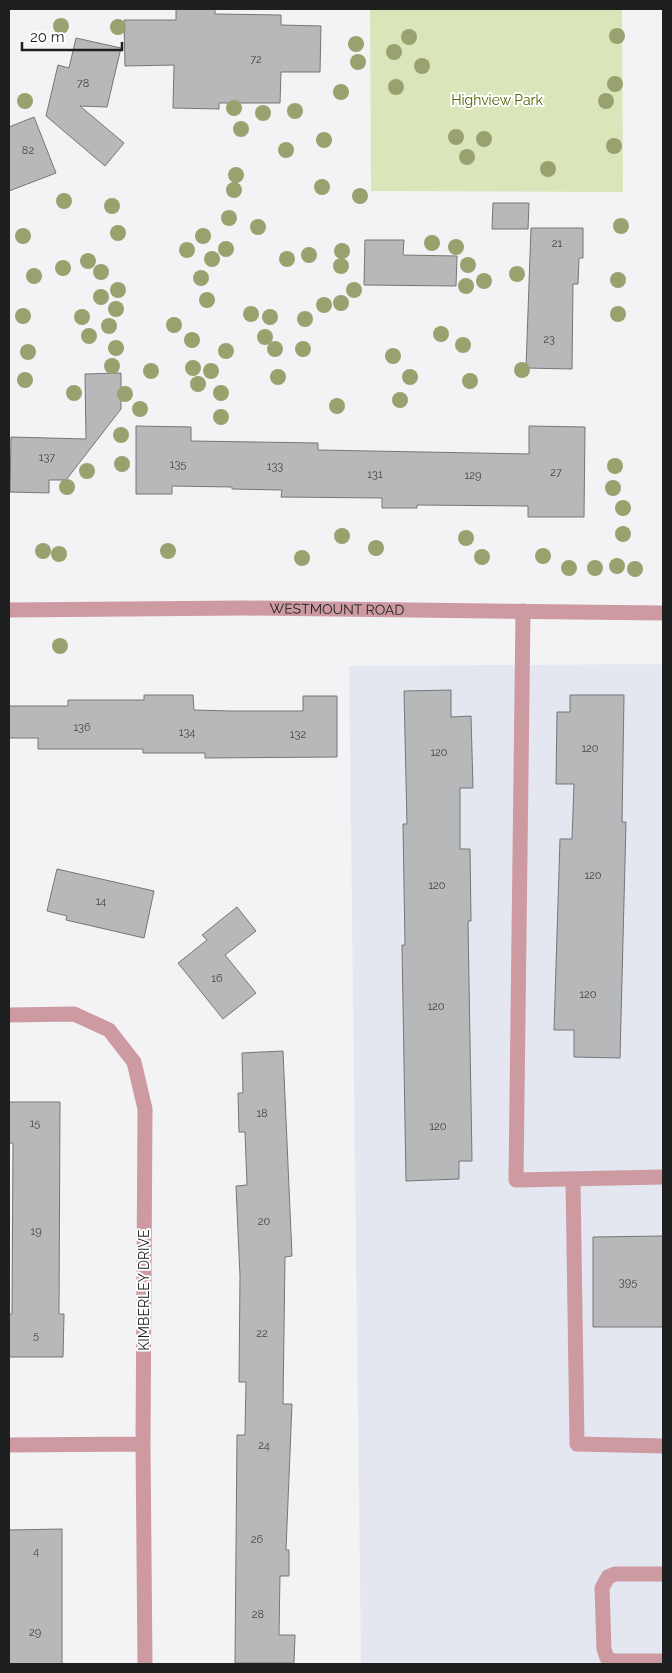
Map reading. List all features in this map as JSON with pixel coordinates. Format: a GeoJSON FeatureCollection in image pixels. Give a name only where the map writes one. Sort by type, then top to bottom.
{"type":"FeatureCollection","features":[{"type":"Feature","properties":{"kind":"street","name":"WESTMOUNT ROAD"},"geometry":{"type":"LineString","coordinates":[[9,610],[244,608],[663,613]]}},
{"type":"Feature","properties":{"kind":"street"},"geometry":{"type":"LineString","coordinates":[[523,611],[516,1180],[663,1176]]}},
{"type":"Feature","properties":{"kind":"street","name":"KIMBERLEY DRIVE"},"geometry":{"type":"LineString","coordinates":[[9,1015],[74,1014],[109,1030],[134,1062],[145,1109],[143,1444],[145,1664]]}},
{"type":"Feature","properties":{"kind":"street"},"geometry":{"type":"LineString","coordinates":[[573,1179],[577,1444],[663,1446]]}},
{"type":"Feature","properties":{"kind":"street"},"geometry":{"type":"LineString","coordinates":[[9,1444],[143,1444]]}},
{"type":"Feature","properties":{"kind":"street"},"geometry":{"type":"LineString","coordinates":[[663,1574],[615,1574],[608,1577],[602,1588],[604,1649],[607,1658],[613,1661],[663,1661]]}},
{"type":"Feature","properties":{"kind":"shaded area"},"geometry":{"type":"Polygon","coordinates":[[[663,664],[663,1664],[361,1664],[349,666],[663,664]]]}},
{"type":"Feature","properties":{"kind":"green space","name":"Highview Park"},"geometry":{"type":"Polygon","coordinates":[[[370,9],[622,9],[623,192],[371,191],[370,9]]]}},
{"type":"Feature","properties":{"kind":"building"},"geometry":{"type":"Polygon","coordinates":[[[176,9],[215,9],[215,14],[281,15],[281,25],[321,26],[320,72],[281,72],[280,103],[219,103],[219,109],[173,108],[174,65],[125,66],[124,20],[176,20],[176,9]]]}},
{"type":"Feature","properties":{"kind":"building"},"geometry":{"type":"Polygon","coordinates":[[[76,38],[121,48],[107,107],[80,106],[124,143],[105,166],[46,116],[58,65],[69,68],[76,38]]]}},
{"type":"Feature","properties":{"kind":"building"},"geometry":{"type":"Polygon","coordinates":[[[34,117],[56,173],[9,191],[9,127],[34,117]]]}},
{"type":"Feature","properties":{"kind":"building"},"geometry":{"type":"Polygon","coordinates":[[[493,203],[529,203],[528,229],[492,229],[493,203]]]}},
{"type":"Feature","properties":{"kind":"building"},"geometry":{"type":"Polygon","coordinates":[[[531,228],[583,228],[583,258],[579,258],[578,284],[573,284],[572,369],[526,368],[531,228]]]}},
{"type":"Feature","properties":{"kind":"building"},"geometry":{"type":"Polygon","coordinates":[[[365,240],[404,240],[403,255],[457,256],[456,286],[364,285],[365,240]]]}},
{"type":"Feature","properties":{"kind":"building"},"geometry":{"type":"Polygon","coordinates":[[[121,373],[121,409],[66,480],[49,480],[49,493],[10,492],[11,437],[86,439],[85,374],[121,373]]]}},
{"type":"Feature","properties":{"kind":"building"},"geometry":{"type":"Polygon","coordinates":[[[136,426],[191,427],[191,441],[318,443],[318,450],[529,454],[529,426],[585,427],[584,517],[528,517],[528,506],[417,505],[417,508],[382,508],[382,498],[281,497],[282,490],[232,489],[232,487],[172,486],[172,494],[136,494],[136,426]]]}},
{"type":"Feature","properties":{"kind":"building"},"geometry":{"type":"Polygon","coordinates":[[[451,690],[451,717],[471,716],[473,788],[460,788],[460,849],[470,849],[471,921],[468,921],[472,1161],[459,1161],[459,1179],[406,1181],[402,945],[405,945],[403,824],[407,824],[404,691],[451,690]]]}},
{"type":"Feature","properties":{"kind":"building"},"geometry":{"type":"Polygon","coordinates":[[[144,695],[193,695],[194,710],[231,711],[303,711],[303,696],[337,696],[337,757],[205,758],[205,753],[143,753],[143,749],[38,749],[38,738],[9,738],[9,706],[68,706],[68,700],[144,700],[144,695]]]}},
{"type":"Feature","properties":{"kind":"building"},"geometry":{"type":"Polygon","coordinates":[[[570,695],[624,695],[622,822],[626,822],[620,1058],[574,1057],[574,1030],[554,1030],[560,839],[572,839],[574,784],[556,784],[557,712],[570,712],[570,695]]]}},
{"type":"Feature","properties":{"kind":"building"},"geometry":{"type":"Polygon","coordinates":[[[57,869],[154,891],[144,938],[66,920],[67,916],[47,911],[57,869]]]}},
{"type":"Feature","properties":{"kind":"building"},"geometry":{"type":"Polygon","coordinates":[[[237,907],[256,931],[225,955],[256,993],[223,1019],[178,963],[207,940],[202,935],[237,907]]]}},
{"type":"Feature","properties":{"kind":"building"},"geometry":{"type":"Polygon","coordinates":[[[283,1051],[292,1256],[285,1257],[283,1404],[292,1404],[286,1550],[289,1550],[289,1576],[280,1576],[279,1635],[295,1635],[294,1663],[235,1663],[237,1435],[245,1435],[246,1382],[239,1382],[240,1276],[236,1186],[247,1185],[245,1132],[239,1132],[238,1093],[243,1093],[242,1053],[283,1051]]]}},
{"type":"Feature","properties":{"kind":"building"},"geometry":{"type":"Polygon","coordinates":[[[9,1102],[60,1102],[59,1314],[64,1314],[63,1357],[9,1357],[9,1314],[12,1314],[13,1143],[9,1143],[9,1102]]]}},
{"type":"Feature","properties":{"kind":"building"},"geometry":{"type":"Polygon","coordinates":[[[663,1236],[663,1327],[593,1327],[593,1237],[663,1236]]]}},
{"type":"Feature","properties":{"kind":"building"},"geometry":{"type":"Polygon","coordinates":[[[62,1529],[62,1664],[9,1664],[9,1530],[62,1529]]]}}]}
